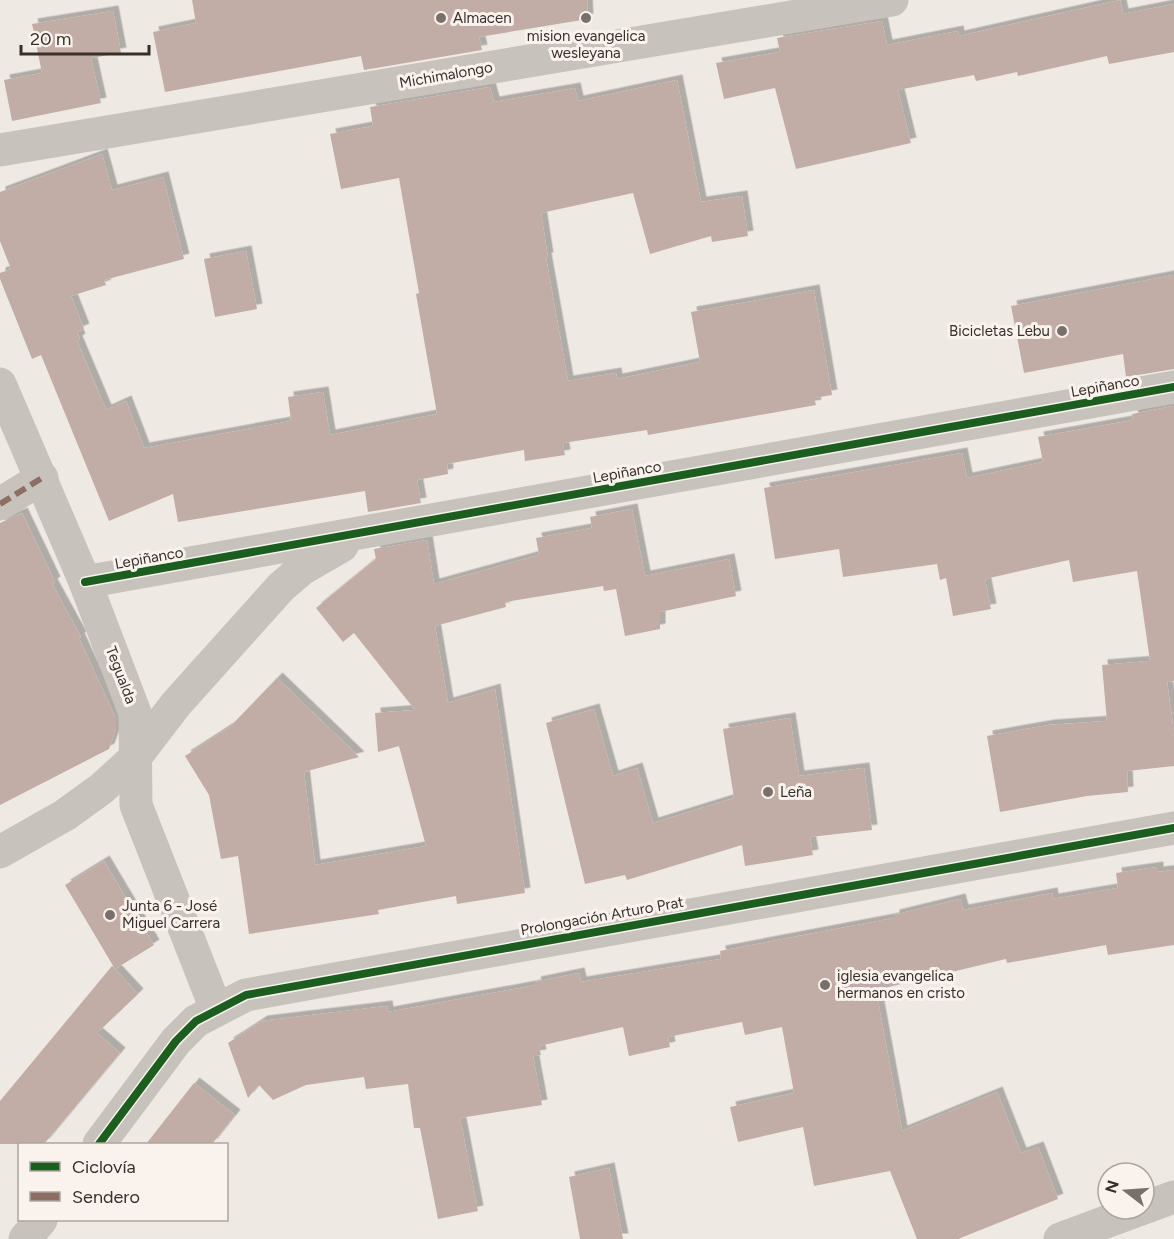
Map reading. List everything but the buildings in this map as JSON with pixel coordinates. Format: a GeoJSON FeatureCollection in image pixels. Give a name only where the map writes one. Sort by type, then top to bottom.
{"type":"FeatureCollection","features":[{"type":"Feature","properties":{"kind":"street","name":"Michimalongo"},"geometry":{"type":"LineString","coordinates":[[0,150],[892,0]]}},
{"type":"Feature","properties":{"kind":"street","name":"Tegualda"},"geometry":{"type":"LineString","coordinates":[[0,384],[85,582],[135,712],[136,805],[216,1009]]}},
{"type":"Feature","properties":{"kind":"street","name":"Lepiñanco"},"geometry":{"type":"LineString","coordinates":[[85,582],[1174,387]]}},
{"type":"Feature","properties":{"kind":"street"},"geometry":{"type":"LineString","coordinates":[[0,504],[42,478]]}},
{"type":"Feature","properties":{"kind":"street","name":"Lepiñanco"},"geometry":{"type":"LineString","coordinates":[[0,852],[66,815],[134,759],[176,704],[280,587],[302,569],[371,532]]}},
{"type":"Feature","properties":{"kind":"street","name":"Prolongación Arturo Prat"},"geometry":{"type":"LineString","coordinates":[[100,1143],[176,1041],[196,1021],[246,995],[1174,828]]}},
{"type":"Feature","properties":{"kind":"street"},"geometry":{"type":"LineString","coordinates":[[1156,1203],[1174,1197]]}},
{"type":"Feature","properties":{"kind":"street"},"geometry":{"type":"LineString","coordinates":[[25,1239],[40,1221]]}},
{"type":"Feature","properties":{"kind":"street"},"geometry":{"type":"LineString","coordinates":[[1060,1239],[1108,1221]]}},
{"type":"Feature","properties":{"kind":"marked path"},"geometry":{"type":"LineString","coordinates":[[0,504],[42,478]]}},
{"type":"Feature","properties":{"kind":"cycle path"},"geometry":{"type":"LineString","coordinates":[[85,582],[1174,387]]}},
{"type":"Feature","properties":{"kind":"cycle path"},"geometry":{"type":"LineString","coordinates":[[100,1143],[176,1041],[196,1021],[246,995],[1174,828]]}},
{"type":"Feature","properties":{"kind":"place","name":"Almacen"},"geometry":{"type":"Point","coordinates":[441,18]}},
{"type":"Feature","properties":{"kind":"place","name":"mision evangelica wesleyana"},"geometry":{"type":"Point","coordinates":[586,18]}},
{"type":"Feature","properties":{"kind":"place","name":"Bicicletas Lebu"},"geometry":{"type":"Point","coordinates":[1062,331]}},
{"type":"Feature","properties":{"kind":"place","name":"Leña"},"geometry":{"type":"Point","coordinates":[768,792]}},
{"type":"Feature","properties":{"kind":"place","name":"Junta 6 - José Miguel Carrera"},"geometry":{"type":"Point","coordinates":[110,915]}},
{"type":"Feature","properties":{"kind":"place","name":"iglesia evangelica hermanos en cristo"},"geometry":{"type":"Point","coordinates":[825,985]}}]}
